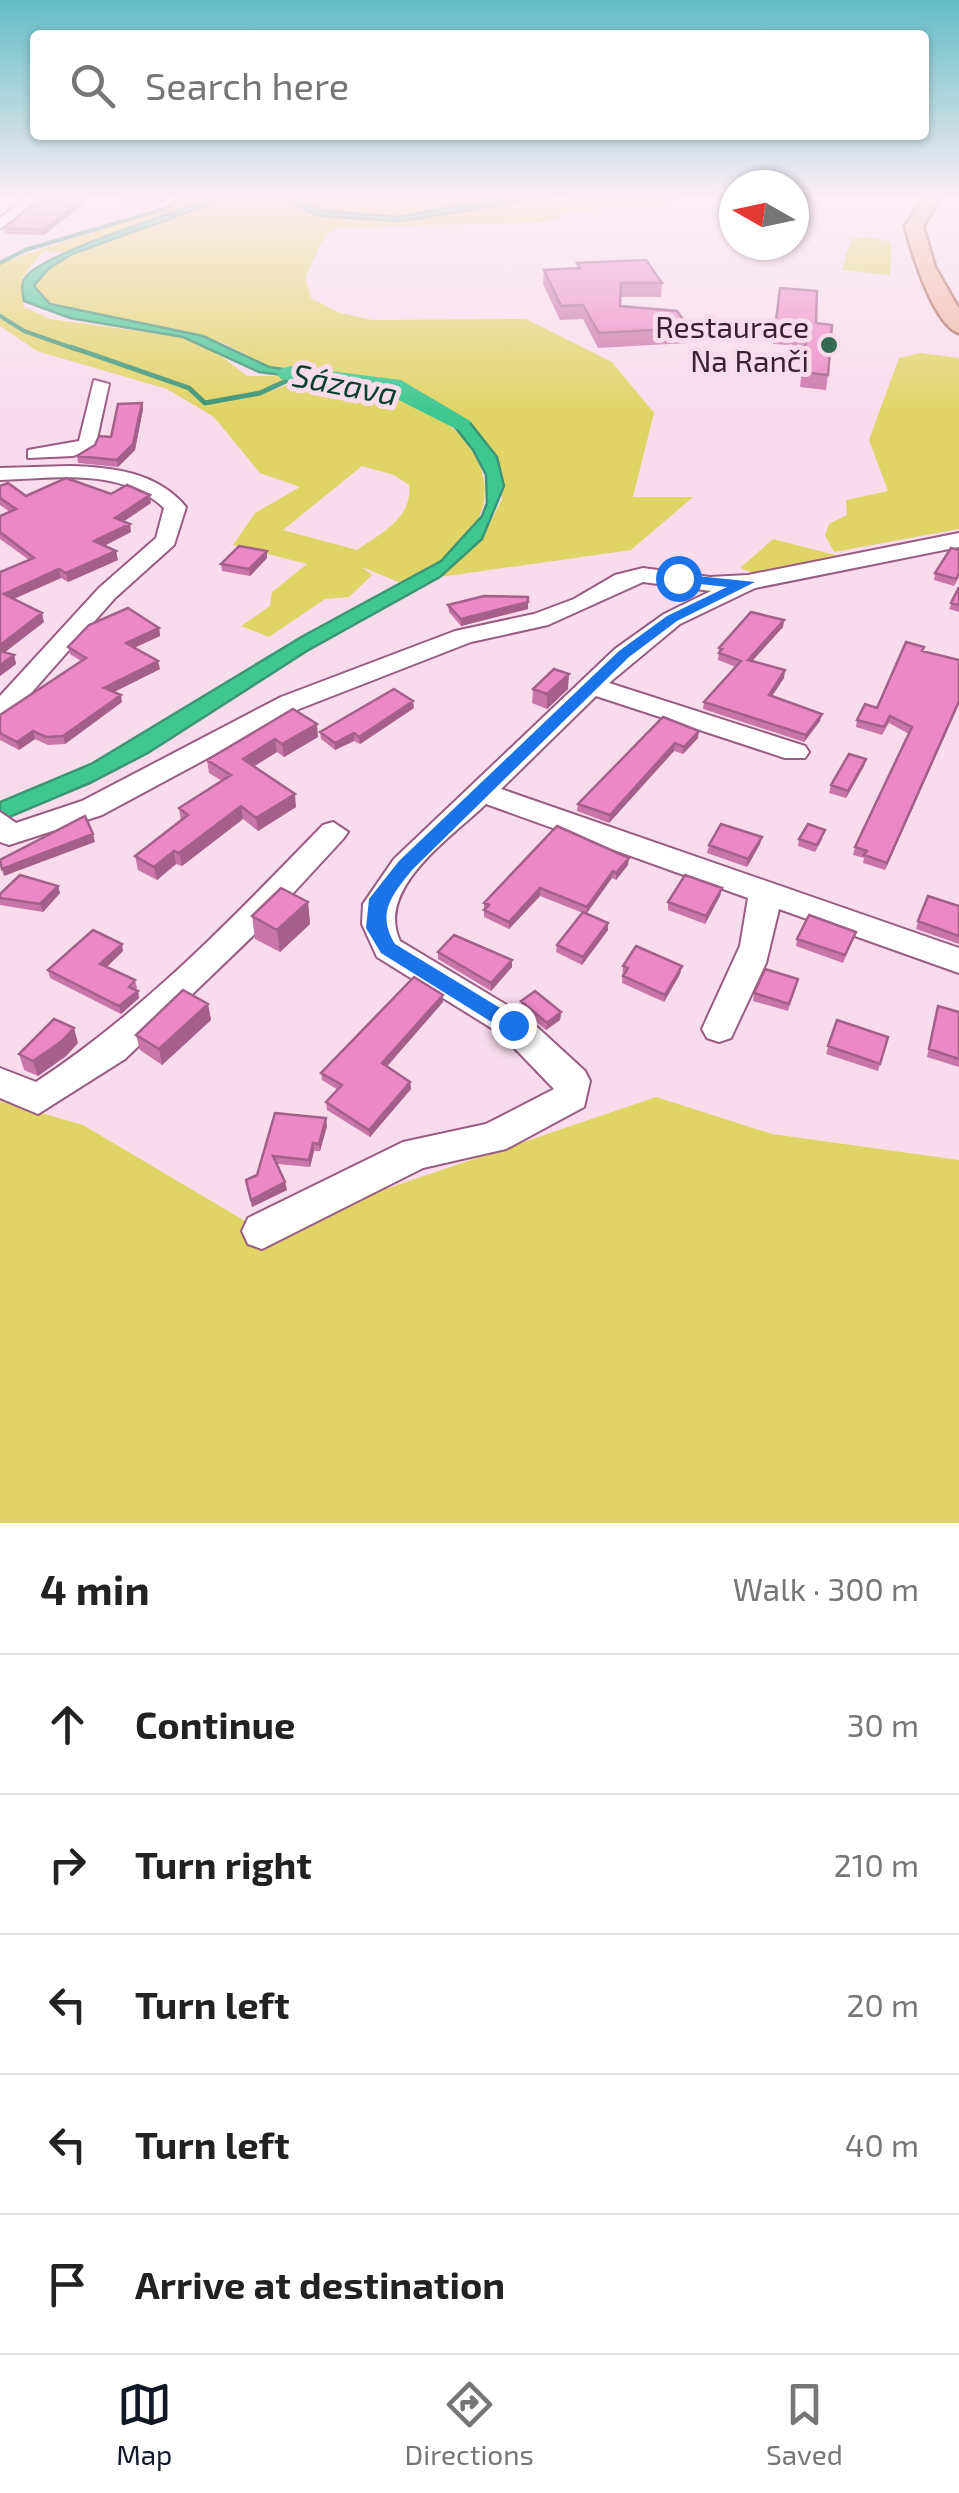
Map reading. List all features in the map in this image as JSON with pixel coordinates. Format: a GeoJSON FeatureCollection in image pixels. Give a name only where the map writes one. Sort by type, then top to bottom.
{"type":"FeatureCollection","features":[{"type":"Feature","properties":{"kind":"main road"},"geometry":{"type":"LineString","coordinates":[[926,269],[959,327]]}},
{"type":"Feature","properties":{"kind":"street"},"geometry":{"type":"LineString","coordinates":[[0,474],[34,455],[88,444],[100,384]]}},
{"type":"Feature","properties":{"kind":"street"},"geometry":{"type":"LineString","coordinates":[[0,712],[107,593],[166,540],[176,507],[147,484],[80,473],[34,455]]}},
{"type":"Feature","properties":{"kind":"street"},"geometry":{"type":"LineString","coordinates":[[3,835],[92,808],[290,703],[464,636],[540,620],[582,604],[623,580],[642,575],[710,584],[748,582],[959,540]]}},
{"type":"Feature","properties":{"kind":"street"},"geometry":{"type":"LineString","coordinates":[[262,1231],[416,1153],[494,1138],[570,1097],[572,1082],[513,1025],[388,948],[376,928],[378,899],[405,866],[624,654],[672,618],[748,582]]}},
{"type":"Feature","properties":{"kind":"street"},"geometry":{"type":"LineString","coordinates":[[592,686],[795,752]]}},
{"type":"Feature","properties":{"kind":"street"},"geometry":{"type":"LineString","coordinates":[[483,793],[959,961]]}},
{"type":"Feature","properties":{"kind":"street"},"geometry":{"type":"LineString","coordinates":[[0,1082],[38,1099],[113,1049],[249,921],[333,832]]}},
{"type":"Feature","properties":{"kind":"street"},"geometry":{"type":"LineString","coordinates":[[719,1029],[749,968],[765,910],[764,892]]}},
{"type":"Feature","properties":{"kind":"shaded area"},"geometry":{"type":"Polygon","coordinates":[[[0,269],[29,269],[22,278],[24,307],[50,319],[183,337],[211,348],[247,376],[300,376],[260,393],[303,380],[334,379],[395,388],[425,405],[469,446],[481,470],[485,493],[480,514],[451,553],[428,569],[401,583],[362,567],[372,575],[349,597],[325,599],[269,637],[241,626],[270,606],[272,592],[307,564],[233,545],[255,513],[300,487],[260,473],[214,417],[167,389],[37,351],[0,326],[0,269]],[[362,466],[283,530],[357,550],[401,516],[409,485],[394,475],[362,466]]]}},
{"type":"Feature","properties":{"kind":"shaded area"},"geometry":{"type":"Polygon","coordinates":[[[35,269],[48,269],[34,286],[50,304],[203,336],[269,367],[406,386],[471,424],[497,457],[504,486],[482,539],[440,577],[307,651],[148,753],[90,783],[0,821],[0,802],[91,764],[303,636],[441,561],[482,516],[487,503],[486,475],[473,450],[454,426],[406,391],[259,372],[183,337],[70,318],[24,301],[25,278],[35,269]]]}},
{"type":"Feature","properties":{"kind":"shaded area"},"geometry":{"type":"Polygon","coordinates":[[[48,269],[309,269],[305,277],[311,298],[340,313],[372,320],[526,319],[612,362],[654,413],[633,497],[693,497],[631,550],[440,577],[482,539],[502,499],[497,457],[471,424],[394,383],[269,367],[221,342],[50,304],[42,301],[33,286],[48,269]]]}},
{"type":"Feature","properties":{"kind":"shaded area"},"geometry":{"type":"Polygon","coordinates":[[[890,269],[890,275],[842,270],[890,269]]]}},
{"type":"Feature","properties":{"kind":"shaded area"},"geometry":{"type":"Polygon","coordinates":[[[921,353],[959,358],[959,529],[834,552],[825,535],[829,524],[847,515],[846,500],[888,491],[869,440],[899,358],[921,353]]]}},
{"type":"Feature","properties":{"kind":"shaded area"},"geometry":{"type":"Polygon","coordinates":[[[773,539],[843,557],[758,575],[740,568],[773,539]]]}},
{"type":"Feature","properties":{"kind":"shaded area"},"geometry":{"type":"Polygon","coordinates":[[[656,1097],[772,1134],[959,1160],[959,1523],[0,1523],[0,1101],[83,1125],[262,1231],[656,1097]]]}},
{"type":"Feature","properties":{"kind":"building"},"geometry":{"type":"Polygon","coordinates":[[[652,269],[662,283],[621,283],[620,306],[677,311],[689,328],[599,333],[583,305],[561,306],[544,270],[652,269]]]}},
{"type":"Feature","properties":{"kind":"building"},"geometry":{"type":"Polygon","coordinates":[[[780,288],[817,291],[816,323],[832,325],[828,375],[802,372],[807,332],[775,329],[780,288]]]}},
{"type":"Feature","properties":{"kind":"building"},"geometry":{"type":"Polygon","coordinates":[[[142,403],[133,444],[117,460],[77,456],[95,445],[99,436],[111,437],[118,404],[142,403]]]}},
{"type":"Feature","properties":{"kind":"building"},"geometry":{"type":"Polygon","coordinates":[[[66,478],[111,494],[127,485],[150,495],[115,518],[130,524],[94,541],[116,551],[66,573],[59,569],[4,594],[42,613],[0,645],[0,572],[34,558],[0,532],[0,516],[16,509],[0,498],[0,486],[8,483],[26,496],[66,478]]]}},
{"type":"Feature","properties":{"kind":"building"},"geometry":{"type":"Polygon","coordinates":[[[239,546],[267,551],[249,569],[221,564],[239,546]]]}},
{"type":"Feature","properties":{"kind":"building"},"geometry":{"type":"Polygon","coordinates":[[[951,548],[959,550],[956,579],[935,573],[951,548]]]}},
{"type":"Feature","properties":{"kind":"building"},"geometry":{"type":"Polygon","coordinates":[[[959,587],[959,605],[951,603],[959,587]]]}},
{"type":"Feature","properties":{"kind":"building"},"geometry":{"type":"Polygon","coordinates":[[[484,596],[528,597],[528,602],[461,619],[448,605],[484,596]]]}},
{"type":"Feature","properties":{"kind":"building"},"geometry":{"type":"Polygon","coordinates":[[[128,608],[159,628],[126,643],[158,661],[104,688],[121,695],[63,736],[46,737],[33,731],[17,742],[0,733],[0,715],[86,658],[68,647],[89,625],[128,608]]]}},
{"type":"Feature","properties":{"kind":"building"},"geometry":{"type":"Polygon","coordinates":[[[751,612],[784,620],[748,660],[785,670],[769,695],[822,714],[806,735],[704,702],[741,661],[719,653],[719,648],[751,612]]]}},
{"type":"Feature","properties":{"kind":"building"},"geometry":{"type":"Polygon","coordinates":[[[906,642],[924,647],[922,651],[959,660],[959,701],[887,863],[864,855],[867,851],[855,847],[912,727],[890,716],[884,727],[857,720],[865,704],[877,708],[906,642]]]}},
{"type":"Feature","properties":{"kind":"building"},"geometry":{"type":"Polygon","coordinates":[[[0,651],[14,655],[0,665],[0,651]]]}},
{"type":"Feature","properties":{"kind":"building"},"geometry":{"type":"Polygon","coordinates":[[[554,669],[569,674],[547,694],[533,689],[554,669]]]}},
{"type":"Feature","properties":{"kind":"building"},"geometry":{"type":"Polygon","coordinates":[[[394,689],[413,701],[359,737],[354,733],[335,743],[320,732],[394,689]]]}},
{"type":"Feature","properties":{"kind":"building"},"geometry":{"type":"Polygon","coordinates":[[[293,709],[317,724],[282,744],[275,739],[243,759],[295,794],[256,818],[241,806],[154,867],[135,856],[188,815],[179,808],[231,775],[207,760],[293,709]]]}},
{"type":"Feature","properties":{"kind":"building"},"geometry":{"type":"Polygon","coordinates":[[[663,717],[699,731],[684,747],[675,743],[610,815],[578,804],[663,717]]]}},
{"type":"Feature","properties":{"kind":"building"},"geometry":{"type":"Polygon","coordinates":[[[849,754],[866,759],[848,791],[831,785],[849,754]]]}},
{"type":"Feature","properties":{"kind":"building"},"geometry":{"type":"Polygon","coordinates":[[[85,816],[93,834],[2,869],[0,860],[85,816]]]}},
{"type":"Feature","properties":{"kind":"building"},"geometry":{"type":"Polygon","coordinates":[[[721,824],[762,837],[748,859],[709,845],[721,824]]]}},
{"type":"Feature","properties":{"kind":"building"},"geometry":{"type":"Polygon","coordinates":[[[808,824],[825,830],[817,845],[799,839],[808,824]]]}},
{"type":"Feature","properties":{"kind":"building"},"geometry":{"type":"Polygon","coordinates":[[[557,826],[629,858],[616,873],[613,871],[587,907],[540,888],[509,922],[484,910],[489,905],[484,903],[557,826]]]}},
{"type":"Feature","properties":{"kind":"building"},"geometry":{"type":"Polygon","coordinates":[[[20,875],[58,886],[40,904],[0,898],[20,875]]]}},
{"type":"Feature","properties":{"kind":"building"},"geometry":{"type":"Polygon","coordinates":[[[685,875],[722,888],[706,916],[668,902],[685,875]]]}},
{"type":"Feature","properties":{"kind":"building"},"geometry":{"type":"Polygon","coordinates":[[[281,888],[308,902],[277,930],[252,916],[281,888]]]}},
{"type":"Feature","properties":{"kind":"building"},"geometry":{"type":"Polygon","coordinates":[[[928,896],[959,906],[959,936],[918,921],[928,896]]]}},
{"type":"Feature","properties":{"kind":"building"},"geometry":{"type":"Polygon","coordinates":[[[583,912],[608,923],[583,957],[557,945],[583,912]]]}},
{"type":"Feature","properties":{"kind":"building"},"geometry":{"type":"Polygon","coordinates":[[[809,915],[856,932],[845,955],[797,939],[809,915]]]}},
{"type":"Feature","properties":{"kind":"building"},"geometry":{"type":"Polygon","coordinates":[[[93,930],[122,944],[100,964],[135,980],[129,987],[138,991],[119,1006],[48,970],[93,930]]]}},
{"type":"Feature","properties":{"kind":"building"},"geometry":{"type":"Polygon","coordinates":[[[454,935],[512,960],[491,983],[438,952],[454,935]]]}},
{"type":"Feature","properties":{"kind":"building"},"geometry":{"type":"Polygon","coordinates":[[[636,946],[682,966],[665,995],[623,976],[628,968],[623,966],[636,946]]]}},
{"type":"Feature","properties":{"kind":"building"},"geometry":{"type":"Polygon","coordinates":[[[765,969],[798,979],[789,1004],[754,993],[765,969]]]}},
{"type":"Feature","properties":{"kind":"building"},"geometry":{"type":"Polygon","coordinates":[[[414,977],[443,995],[382,1063],[410,1082],[369,1130],[326,1102],[342,1085],[321,1073],[414,977]]]}},
{"type":"Feature","properties":{"kind":"building"},"geometry":{"type":"Polygon","coordinates":[[[183,990],[208,1004],[159,1049],[136,1035],[183,990]]]}},
{"type":"Feature","properties":{"kind":"building"},"geometry":{"type":"Polygon","coordinates":[[[535,991],[561,1012],[547,1023],[521,1001],[535,991]]]}},
{"type":"Feature","properties":{"kind":"building"},"geometry":{"type":"Polygon","coordinates":[[[938,1006],[959,1012],[959,1059],[929,1049],[938,1006]]]}},
{"type":"Feature","properties":{"kind":"building"},"geometry":{"type":"Polygon","coordinates":[[[54,1019],[74,1028],[33,1061],[19,1054],[54,1019]]]}},
{"type":"Feature","properties":{"kind":"building"},"geometry":{"type":"Polygon","coordinates":[[[837,1020],[888,1037],[880,1064],[828,1046],[837,1020]]]}},
{"type":"Feature","properties":{"kind":"building"},"geometry":{"type":"Polygon","coordinates":[[[275,1113],[326,1118],[319,1144],[313,1143],[309,1160],[273,1156],[285,1182],[251,1200],[246,1180],[257,1175],[275,1113]]]}},
{"type":"Feature","properties":{"kind":"waterway"},"geometry":{"type":"LineString","coordinates":[[0,316],[24,331],[78,350]]}},
{"type":"Feature","properties":{"kind":"waterway"},"geometry":{"type":"LineString","coordinates":[[71,347],[189,388],[205,403],[260,393],[299,375]]}},
{"type":"Feature","properties":{"kind":"waterway","name":"Sázava"},"geometry":{"type":"LineString","coordinates":[[290,374],[392,386],[458,422]]}},
{"type":"Feature","properties":{"kind":"place","name":"Restaurace Na Ranči"},"geometry":{"type":"Point","coordinates":[829,345]}},
{"type":"Feature","properties":{"kind":"route"},"geometry":{"type":"LineString","coordinates":[[513,1025],[388,948],[376,928],[378,899],[405,866],[624,654],[672,618],[748,582],[710,584],[678,578]]}}]}
